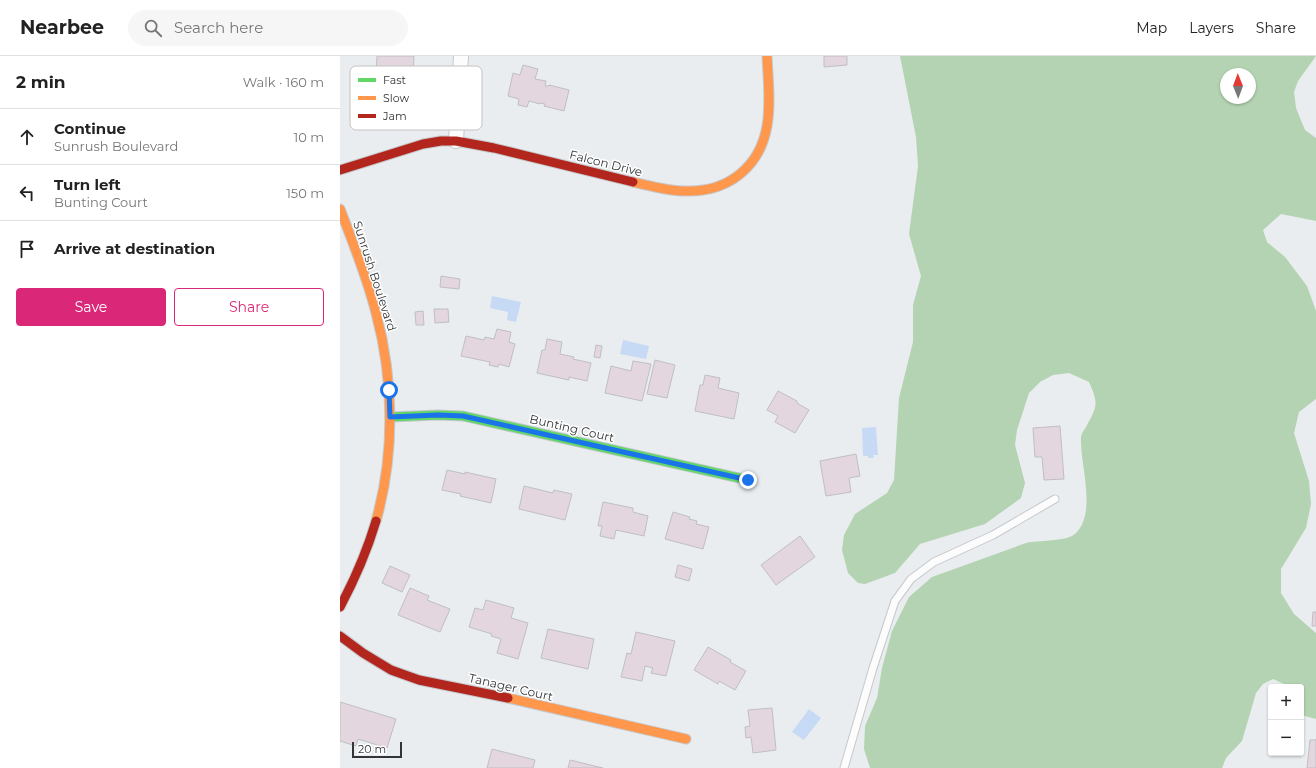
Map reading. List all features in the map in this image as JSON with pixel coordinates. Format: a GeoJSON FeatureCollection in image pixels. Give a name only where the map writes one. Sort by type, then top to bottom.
{"type":"FeatureCollection","features":[{"type":"Feature","properties":{"kind":"street"},"geometry":{"type":"LineString","coordinates":[[460,66],[461,56]]}},
{"type":"Feature","properties":{"kind":"street","name":"Falcon Drive"},"geometry":{"type":"LineString","coordinates":[[340,170],[423,144],[441,141],[456,141],[494,148],[659,188],[678,191],[712,189],[727,184],[739,176],[750,166],[759,153],[764,142],[768,110],[767,56]]}},
{"type":"Feature","properties":{"kind":"street"},"geometry":{"type":"LineString","coordinates":[[456,141],[457,130]]}},
{"type":"Feature","properties":{"kind":"street","name":"Sunrush Boulevard"},"geometry":{"type":"LineString","coordinates":[[340,209],[370,291],[380,328],[385,352],[390,417],[385,478],[377,515],[362,563],[340,607]]}},
{"type":"Feature","properties":{"kind":"street","name":"Bunting Court"},"geometry":{"type":"LineString","coordinates":[[390,417],[438,415],[463,416],[748,480]]}},
{"type":"Feature","properties":{"kind":"street","name":"Tanager Court"},"geometry":{"type":"LineString","coordinates":[[340,636],[363,653],[391,670],[419,680],[472,690],[686,739]]}},
{"type":"Feature","properties":{"kind":"lane"},"geometry":{"type":"LineString","coordinates":[[844,768],[873,668],[895,601],[911,579],[934,562],[993,535],[1055,499]]}},
{"type":"Feature","properties":{"kind":"green space"},"geometry":{"type":"Polygon","coordinates":[[[900,56],[1316,56],[1298,81],[1294,92],[1296,108],[1305,130],[1316,138],[1316,221],[1281,214],[1263,230],[1267,242],[1285,257],[1307,286],[1316,311],[1316,399],[1299,412],[1294,433],[1309,481],[1311,504],[1306,528],[1281,569],[1281,593],[1294,614],[1316,633],[1316,719],[1304,716],[1304,684],[1284,684],[1273,679],[1263,684],[1256,693],[1242,741],[1226,758],[1222,768],[870,768],[864,749],[865,726],[877,698],[882,668],[892,631],[909,597],[932,577],[1026,543],[1066,538],[1076,533],[1082,524],[1086,513],[1087,501],[1081,437],[1093,415],[1095,405],[1094,396],[1089,382],[1069,373],[1053,375],[1040,382],[1029,393],[1017,430],[1015,445],[1025,483],[1021,498],[985,524],[920,544],[895,573],[865,584],[858,583],[848,573],[842,550],[844,535],[855,514],[887,493],[894,480],[899,398],[913,342],[913,305],[921,276],[909,234],[918,166],[916,137],[900,56]]]}},
{"type":"Feature","properties":{"kind":"water"},"geometry":{"type":"Polygon","coordinates":[[[492,296],[521,302],[516,322],[507,320],[508,312],[490,308],[492,296]]]}},
{"type":"Feature","properties":{"kind":"water"},"geometry":{"type":"Polygon","coordinates":[[[623,340],[649,346],[646,359],[620,354],[623,340]]]}},
{"type":"Feature","properties":{"kind":"water"},"geometry":{"type":"Polygon","coordinates":[[[876,427],[878,455],[873,455],[874,458],[868,458],[868,456],[863,456],[862,428],[876,427]]]}},
{"type":"Feature","properties":{"kind":"water"},"geometry":{"type":"Polygon","coordinates":[[[809,709],[821,718],[804,740],[792,732],[809,709]]]}},
{"type":"Feature","properties":{"kind":"building"},"geometry":{"type":"Polygon","coordinates":[[[377,56],[414,56],[414,66],[376,66],[377,56]]]}},
{"type":"Feature","properties":{"kind":"building"},"geometry":{"type":"Polygon","coordinates":[[[824,56],[847,56],[847,65],[824,67],[824,56]]]}},
{"type":"Feature","properties":{"kind":"building"},"geometry":{"type":"Polygon","coordinates":[[[523,65],[538,69],[535,79],[546,81],[545,86],[549,85],[569,90],[564,111],[544,106],[545,104],[529,101],[527,107],[518,105],[519,99],[508,96],[513,73],[520,75],[523,65]]]}},
{"type":"Feature","properties":{"kind":"building"},"geometry":{"type":"Polygon","coordinates":[[[441,276],[460,279],[459,289],[440,287],[441,276]]]}},
{"type":"Feature","properties":{"kind":"building"},"geometry":{"type":"Polygon","coordinates":[[[434,309],[448,309],[449,322],[435,323],[434,309]]]}},
{"type":"Feature","properties":{"kind":"building"},"geometry":{"type":"Polygon","coordinates":[[[423,311],[424,325],[416,325],[415,312],[423,311]]]}},
{"type":"Feature","properties":{"kind":"building"},"geometry":{"type":"Polygon","coordinates":[[[497,329],[511,332],[509,342],[515,344],[509,367],[499,364],[498,367],[489,365],[490,362],[461,356],[466,336],[484,340],[485,337],[494,339],[497,329]]]}},
{"type":"Feature","properties":{"kind":"building"},"geometry":{"type":"Polygon","coordinates":[[[547,339],[562,342],[560,354],[591,363],[587,381],[569,377],[569,380],[537,373],[542,350],[545,350],[547,339]]]}},
{"type":"Feature","properties":{"kind":"building"},"geometry":{"type":"Polygon","coordinates":[[[596,345],[602,346],[600,358],[594,357],[596,345]]]}},
{"type":"Feature","properties":{"kind":"building"},"geometry":{"type":"Polygon","coordinates":[[[655,360],[675,365],[667,398],[647,394],[655,360]]]}},
{"type":"Feature","properties":{"kind":"building"},"geometry":{"type":"Polygon","coordinates":[[[633,361],[651,364],[642,401],[605,393],[611,366],[631,371],[633,361]]]}},
{"type":"Feature","properties":{"kind":"building"},"geometry":{"type":"Polygon","coordinates":[[[705,375],[720,378],[718,388],[739,393],[734,419],[695,411],[700,385],[703,385],[705,375]]]}},
{"type":"Feature","properties":{"kind":"building"},"geometry":{"type":"Polygon","coordinates":[[[778,391],[797,401],[797,403],[809,410],[795,433],[775,422],[778,416],[767,410],[778,391]]]}},
{"type":"Feature","properties":{"kind":"building"},"geometry":{"type":"Polygon","coordinates":[[[1060,426],[1064,479],[1044,480],[1042,457],[1035,457],[1033,428],[1060,426]]]}},
{"type":"Feature","properties":{"kind":"building"},"geometry":{"type":"Polygon","coordinates":[[[856,454],[860,476],[849,478],[851,492],[826,496],[820,461],[856,454]]]}},
{"type":"Feature","properties":{"kind":"building"},"geometry":{"type":"Polygon","coordinates":[[[447,470],[465,474],[465,472],[496,479],[491,503],[442,490],[447,470]]]}},
{"type":"Feature","properties":{"kind":"building"},"geometry":{"type":"Polygon","coordinates":[[[524,486],[553,493],[554,490],[572,494],[565,520],[519,509],[524,486]]]}},
{"type":"Feature","properties":{"kind":"building"},"geometry":{"type":"Polygon","coordinates":[[[603,502],[633,508],[633,512],[648,516],[644,536],[616,530],[614,539],[600,536],[602,526],[598,526],[603,502]]]}},
{"type":"Feature","properties":{"kind":"building"},"geometry":{"type":"Polygon","coordinates":[[[673,512],[690,517],[689,519],[697,521],[696,524],[709,527],[703,549],[665,539],[673,512]]]}},
{"type":"Feature","properties":{"kind":"building"},"geometry":{"type":"Polygon","coordinates":[[[800,536],[815,557],[776,585],[761,565],[800,536]]]}},
{"type":"Feature","properties":{"kind":"building"},"geometry":{"type":"Polygon","coordinates":[[[678,565],[692,569],[689,581],[675,577],[678,565]]]}},
{"type":"Feature","properties":{"kind":"building"},"geometry":{"type":"Polygon","coordinates":[[[390,566],[410,575],[402,592],[382,583],[390,566]]]}},
{"type":"Feature","properties":{"kind":"building"},"geometry":{"type":"Polygon","coordinates":[[[410,588],[429,596],[427,600],[450,609],[440,632],[398,615],[410,588]]]}},
{"type":"Feature","properties":{"kind":"building"},"geometry":{"type":"Polygon","coordinates":[[[486,600],[514,608],[511,618],[528,623],[518,659],[497,653],[501,639],[491,636],[492,634],[469,627],[475,608],[483,610],[486,600]]]}},
{"type":"Feature","properties":{"kind":"building"},"geometry":{"type":"Polygon","coordinates":[[[1313,612],[1316,612],[1316,626],[1312,626],[1313,612]]]}},
{"type":"Feature","properties":{"kind":"building"},"geometry":{"type":"Polygon","coordinates":[[[548,629],[594,639],[588,669],[541,658],[548,629]]]}},
{"type":"Feature","properties":{"kind":"building"},"geometry":{"type":"Polygon","coordinates":[[[636,632],[675,641],[666,676],[651,673],[653,668],[645,666],[642,681],[621,677],[627,653],[631,654],[636,632]]]}},
{"type":"Feature","properties":{"kind":"building"},"geometry":{"type":"Polygon","coordinates":[[[708,647],[731,660],[730,662],[746,671],[735,690],[719,681],[718,684],[694,670],[708,647]]]}},
{"type":"Feature","properties":{"kind":"building"},"geometry":{"type":"Polygon","coordinates":[[[340,702],[396,719],[387,748],[358,739],[356,746],[340,741],[340,702]]]}},
{"type":"Feature","properties":{"kind":"building"},"geometry":{"type":"Polygon","coordinates":[[[772,708],[776,750],[753,753],[751,737],[746,738],[745,727],[750,726],[748,710],[772,708]]]}},
{"type":"Feature","properties":{"kind":"building"},"geometry":{"type":"Polygon","coordinates":[[[1310,740],[1316,740],[1316,768],[1307,768],[1310,740]]]}},
{"type":"Feature","properties":{"kind":"building"},"geometry":{"type":"Polygon","coordinates":[[[492,749],[535,760],[533,768],[487,768],[492,749]]]}},
{"type":"Feature","properties":{"kind":"building"},"geometry":{"type":"Polygon","coordinates":[[[570,760],[603,768],[568,768],[570,760]]]}},
{"type":"Feature","properties":{"kind":"traffic: fast"},"geometry":{"type":"LineString","coordinates":[[390,417],[438,415],[463,416],[748,480]]}},
{"type":"Feature","properties":{"kind":"traffic: slow"},"geometry":{"type":"LineString","coordinates":[[633,182],[673,190],[702,190],[716,187],[728,182],[740,174],[757,154],[763,141],[767,126],[769,100],[767,56]]}},
{"type":"Feature","properties":{"kind":"traffic: slow"},"geometry":{"type":"LineString","coordinates":[[340,209],[360,260],[368,286],[382,338],[386,364],[390,417],[389,443],[387,470],[376,521]]}},
{"type":"Feature","properties":{"kind":"traffic: slow"},"geometry":{"type":"LineString","coordinates":[[508,698],[686,739]]}},
{"type":"Feature","properties":{"kind":"traffic: jam"},"geometry":{"type":"LineString","coordinates":[[340,170],[423,144],[441,141],[456,141],[494,148],[633,182]]}},
{"type":"Feature","properties":{"kind":"traffic: jam"},"geometry":{"type":"LineString","coordinates":[[340,607],[360,565],[376,521]]}},
{"type":"Feature","properties":{"kind":"traffic: jam"},"geometry":{"type":"LineString","coordinates":[[340,636],[363,653],[391,670],[419,680],[508,698]]}},
{"type":"Feature","properties":{"kind":"route"},"geometry":{"type":"LineString","coordinates":[[389,390],[390,417],[438,415],[463,416],[748,480]]}}]}
